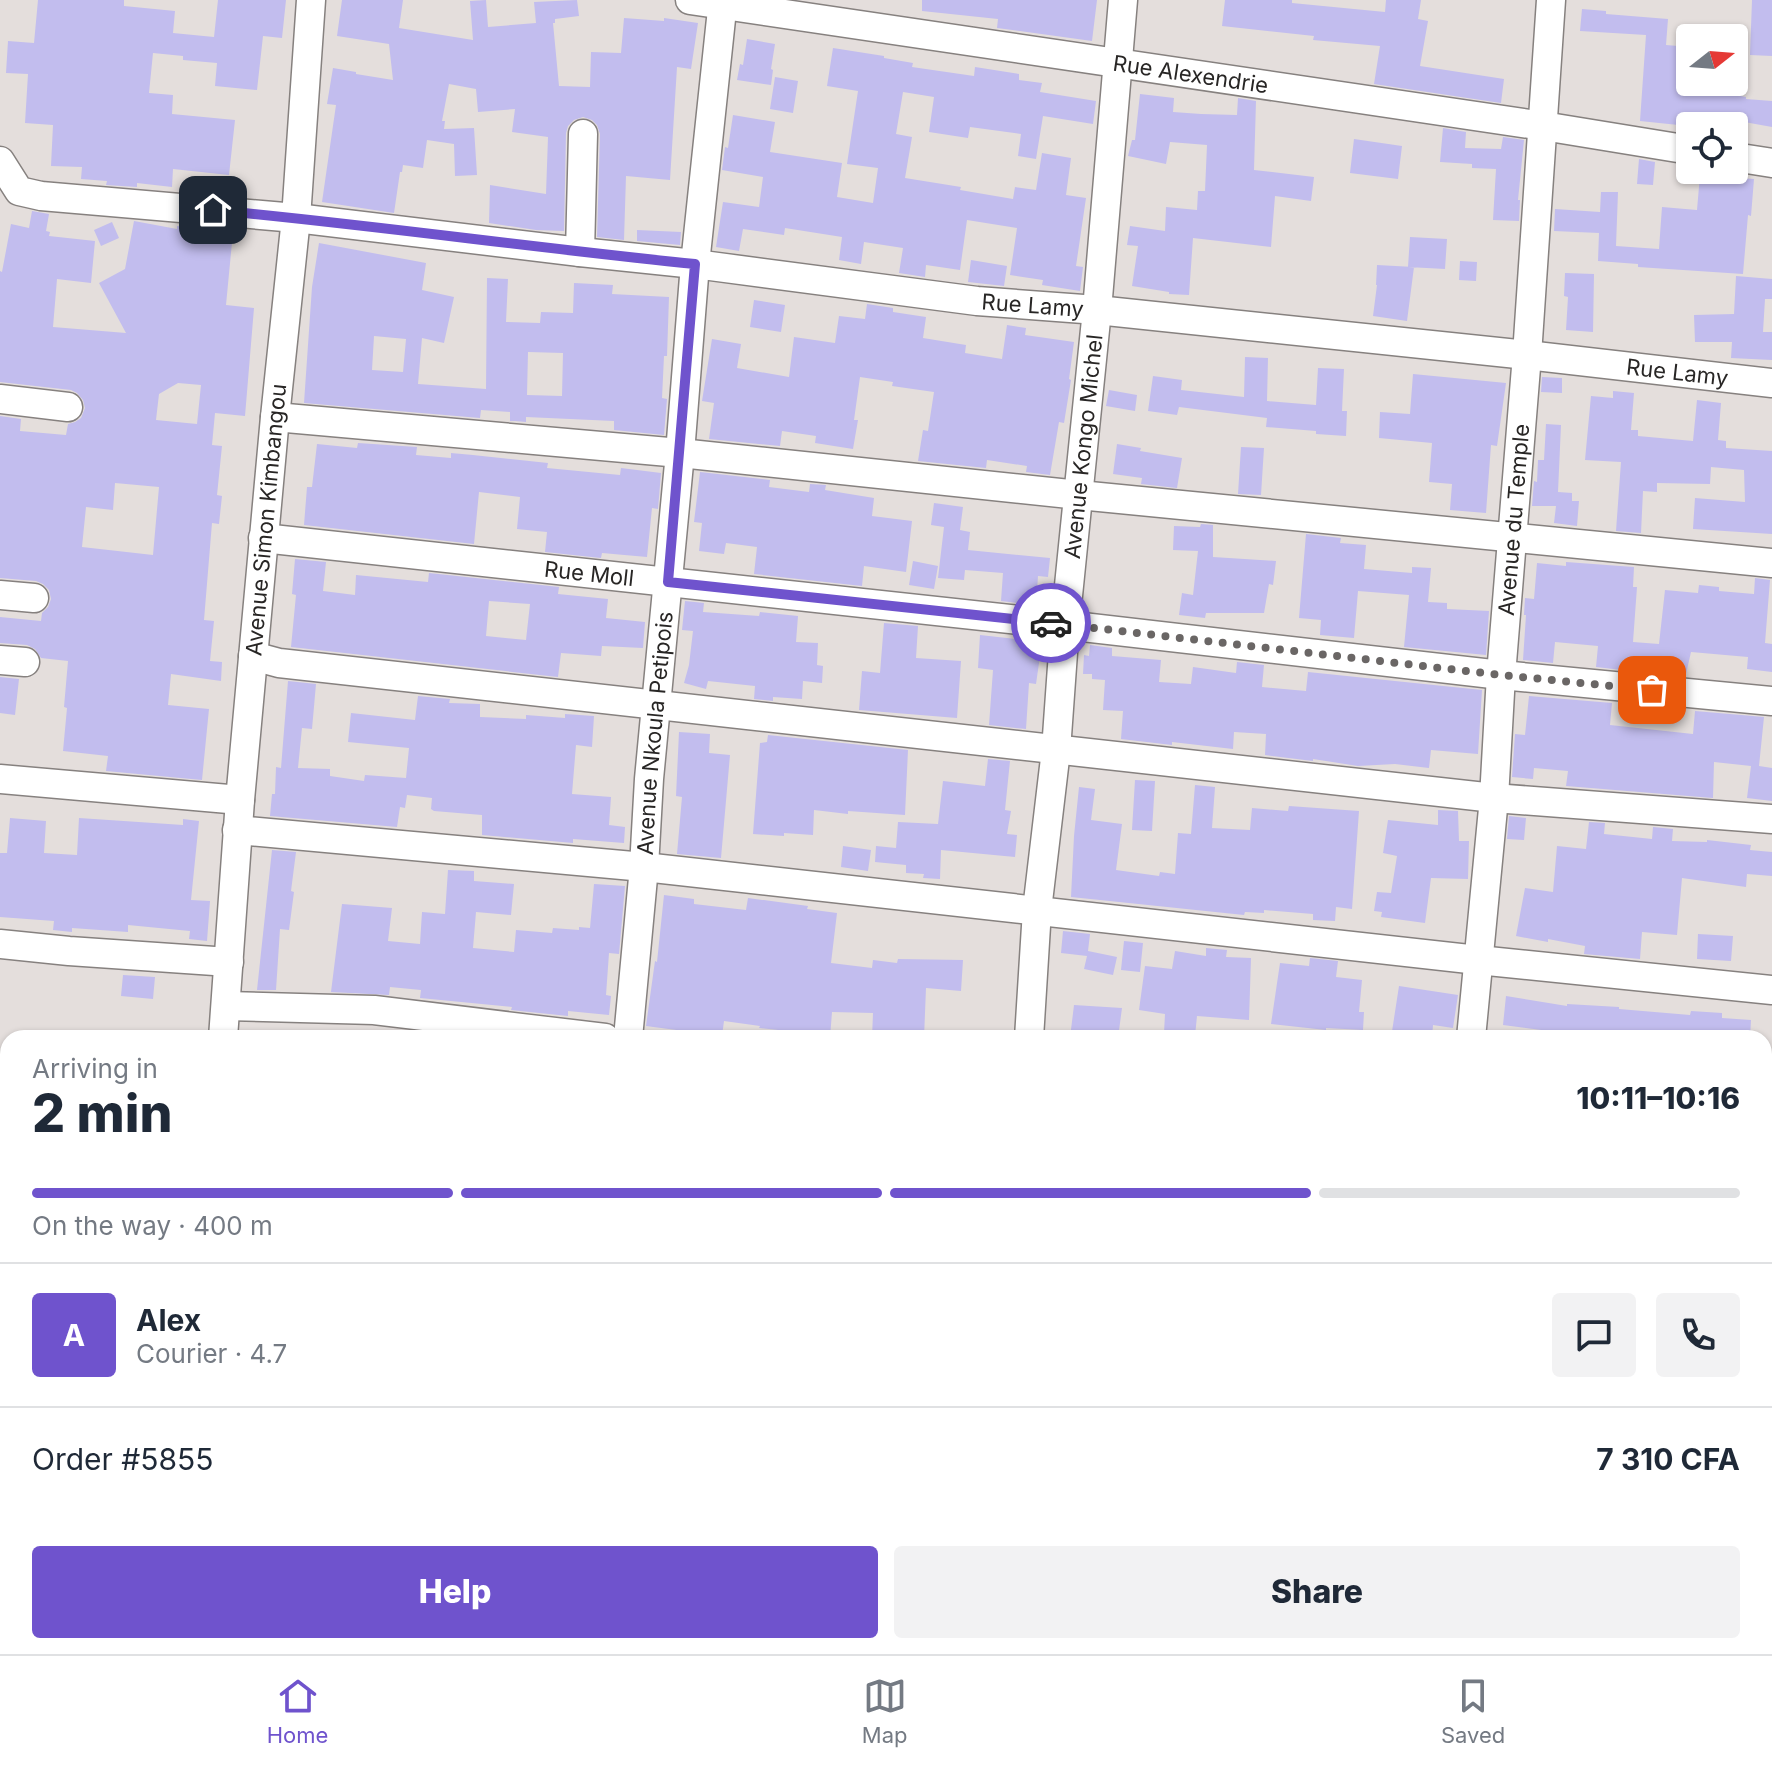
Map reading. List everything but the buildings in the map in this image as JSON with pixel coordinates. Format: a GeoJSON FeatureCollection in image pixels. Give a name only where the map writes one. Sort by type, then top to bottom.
{"type":"FeatureCollection","features":[{"type":"Feature","properties":{"kind":"street","name":"Avenue Simon Kimbangou"},"geometry":{"type":"LineString","coordinates":[[228,1030],[226,1006],[237,830],[296,218],[311,0]]}},
{"type":"Feature","properties":{"kind":"street","name":"Rue Alexendrie"},"geometry":{"type":"LineString","coordinates":[[690,0],[723,2],[1676,148]]}},
{"type":"Feature","properties":{"kind":"street","name":"Avenue Kongo Michel"},"geometry":{"type":"LineString","coordinates":[[1030,1030],[1037,910],[1056,750],[1123,0]]}},
{"type":"Feature","properties":{"kind":"street","name":"Avenue du Temple"},"geometry":{"type":"LineString","coordinates":[[1472,1030],[1494,798],[1551,0]]}},
{"type":"Feature","properties":{"kind":"street","name":"Avenue Nkoula Petipois"},"geometry":{"type":"LineString","coordinates":[[629,1030],[695,264],[723,2]]}},
{"type":"Feature","properties":{"kind":"street"},"geometry":{"type":"LineString","coordinates":[[580,252],[583,134]]}},
{"type":"Feature","properties":{"kind":"street"},"geometry":{"type":"LineString","coordinates":[[1748,159],[1772,163]]}},
{"type":"Feature","properties":{"kind":"street","name":"Rue Lamy"},"geometry":{"type":"LineString","coordinates":[[2,168],[19,191],[41,196],[296,218],[695,264],[977,301],[1097,310],[1772,383]]}},
{"type":"Feature","properties":{"kind":"street"},"geometry":{"type":"LineString","coordinates":[[0,399],[68,407]]}},
{"type":"Feature","properties":{"kind":"street"},"geometry":{"type":"LineString","coordinates":[[275,417],[680,453],[1772,563]]}},
{"type":"Feature","properties":{"kind":"street","name":"Rue Moll"},"geometry":{"type":"LineString","coordinates":[[263,538],[1501,675],[1772,701]]}},
{"type":"Feature","properties":{"kind":"street"},"geometry":{"type":"LineString","coordinates":[[0,595],[34,598]]}},
{"type":"Feature","properties":{"kind":"street"},"geometry":{"type":"LineString","coordinates":[[253,656],[279,663],[1494,798],[1772,819]]}},
{"type":"Feature","properties":{"kind":"street"},"geometry":{"type":"LineString","coordinates":[[0,779],[240,800]]}},
{"type":"Feature","properties":{"kind":"street"},"geometry":{"type":"LineString","coordinates":[[237,830],[644,867],[1772,990]]}},
{"type":"Feature","properties":{"kind":"street"},"geometry":{"type":"LineString","coordinates":[[0,944],[229,962]]}},
{"type":"Feature","properties":{"kind":"street"},"geometry":{"type":"LineString","coordinates":[[226,1006],[374,1010],[539,1030]]}},
{"type":"Feature","properties":{"kind":"way so far"},"geometry":{"type":"LineString","coordinates":[[1051,623],[1652,690]]}},
{"type":"Feature","properties":{"kind":"route"},"geometry":{"type":"LineString","coordinates":[[213,210],[695,264],[668,582],[1051,623]]}}]}
